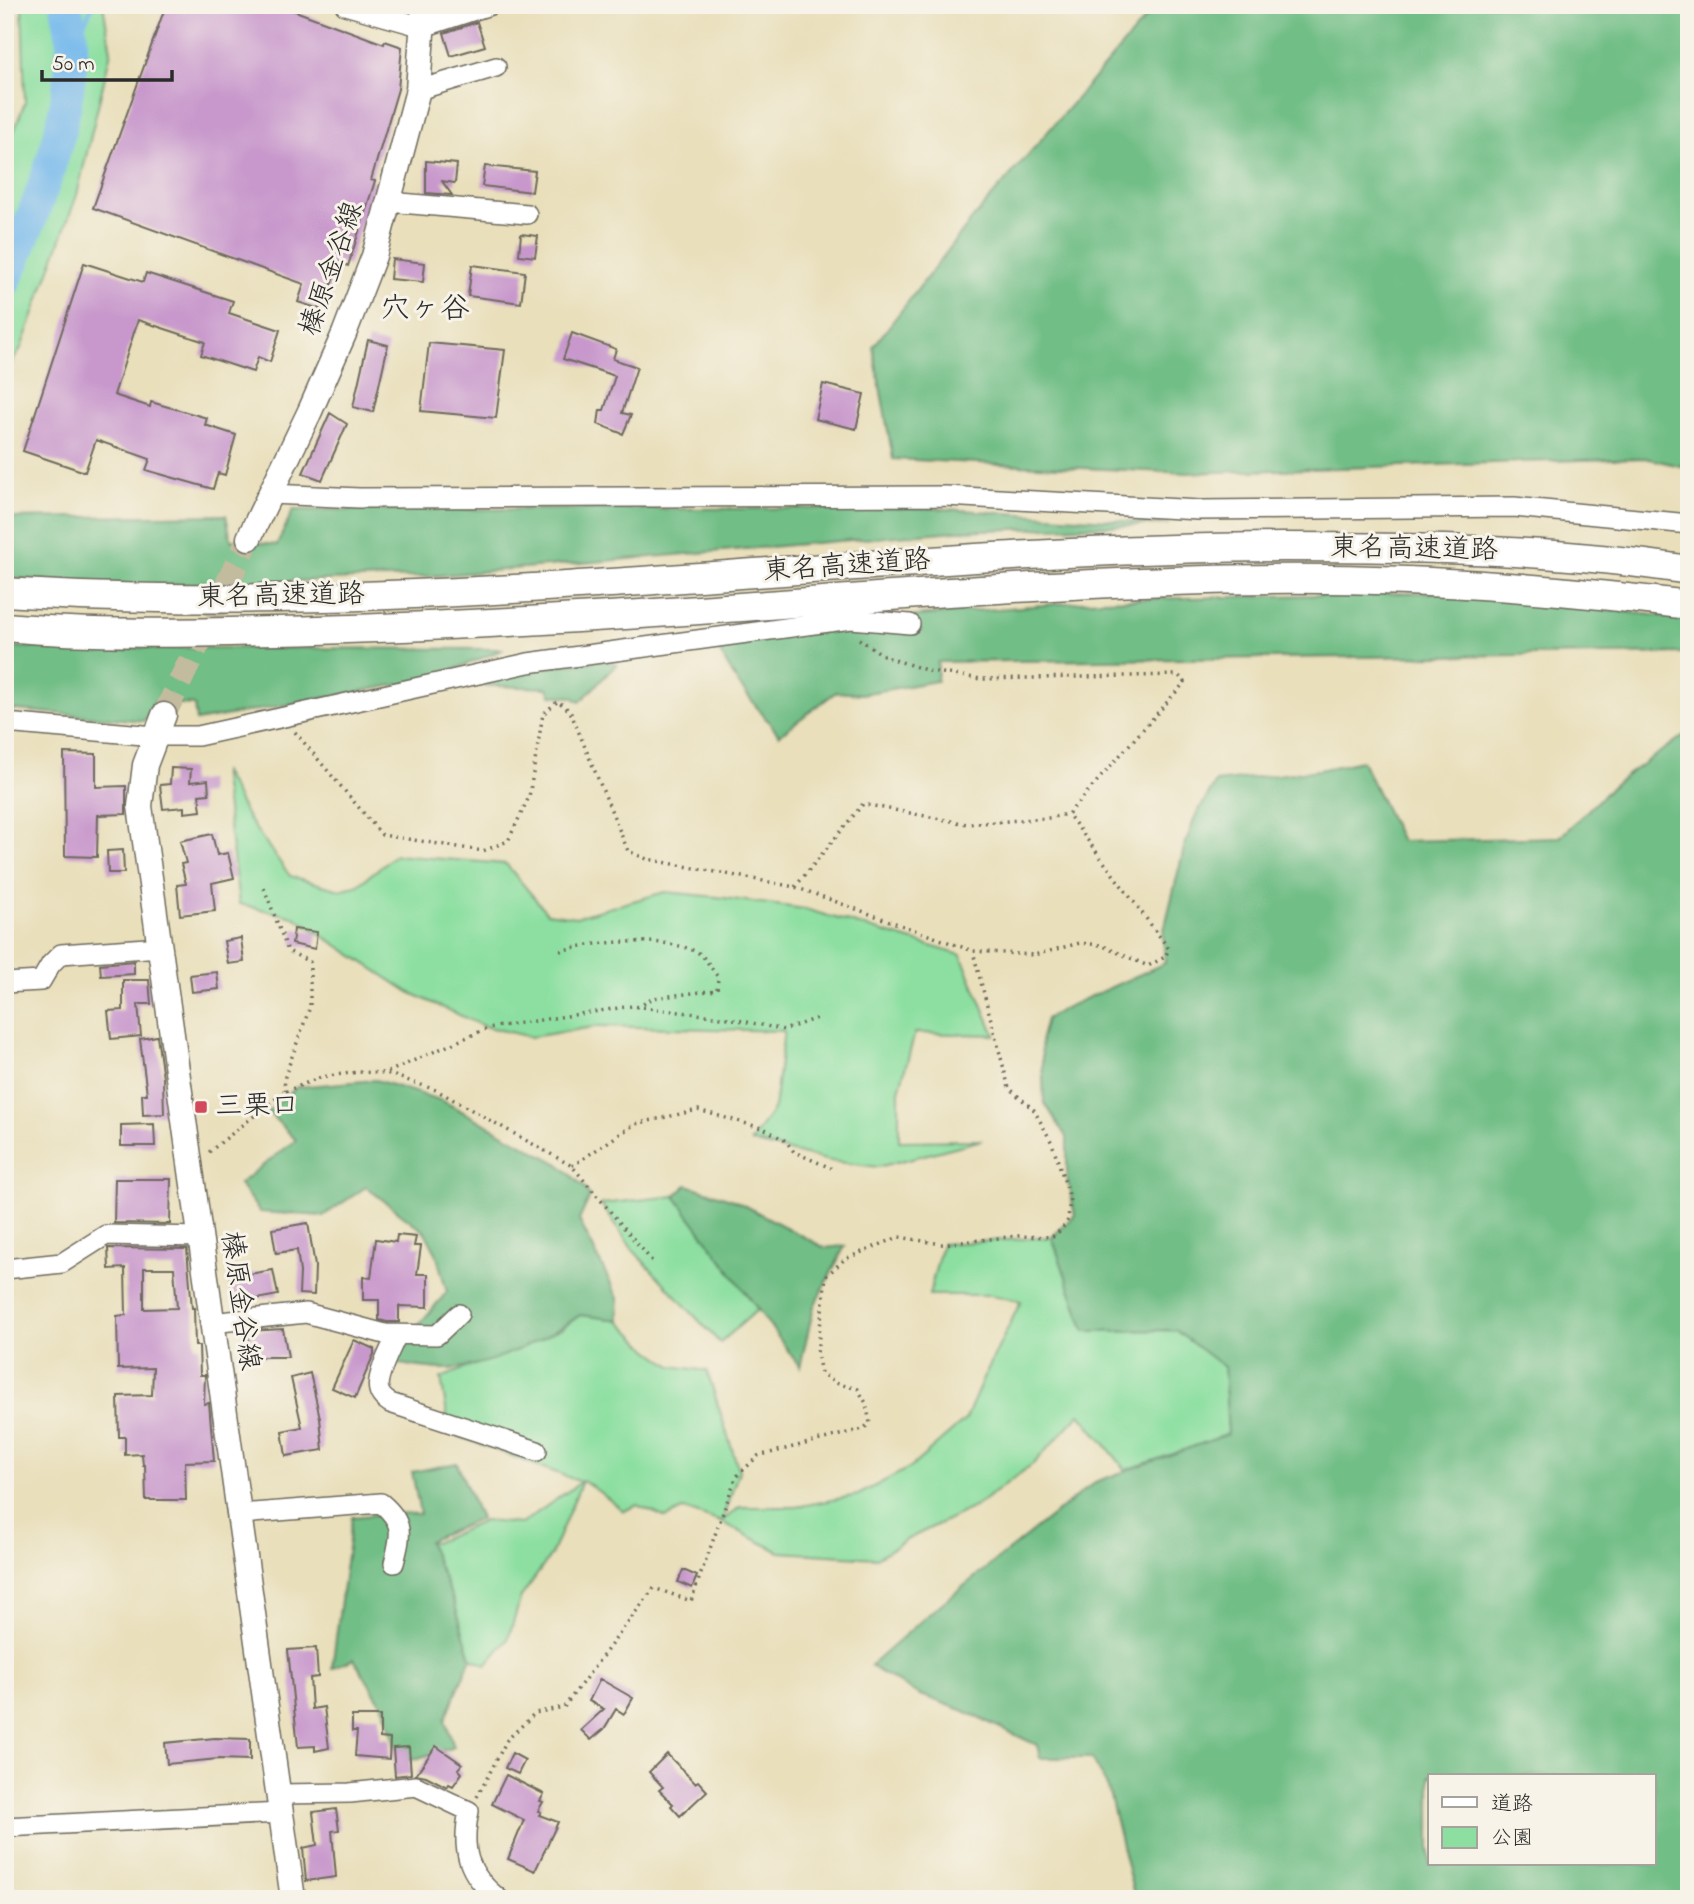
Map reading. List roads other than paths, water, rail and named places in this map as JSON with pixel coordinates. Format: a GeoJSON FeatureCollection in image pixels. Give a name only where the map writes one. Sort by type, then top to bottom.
{"type":"FeatureCollection","features":[{"type":"Feature","properties":{"kind":"highway","name":"東名高速道路"},"geometry":{"type":"LineString","coordinates":[[5,592],[97,598],[310,598],[430,594],[621,584],[1004,555],[1209,548],[1365,547],[1536,553],[1689,570]]}},
{"type":"Feature","properties":{"kind":"highway","name":"東名高速道路"},"geometry":{"type":"LineString","coordinates":[[5,627],[126,633],[375,629],[1011,589],[1207,580],[1428,582],[1689,605]]}},
{"type":"Feature","properties":{"kind":"main road","name":"榛原金谷線"},"geometry":{"type":"LineString","coordinates":[[249,538],[344,334],[374,256],[418,90],[424,16]]}},
{"type":"Feature","properties":{"kind":"main road","name":"榛原金谷線"},"geometry":{"type":"LineString","coordinates":[[160,726],[145,765],[140,806],[293,1899]]}},
{"type":"Feature","properties":{"kind":"street"},"geometry":{"type":"LineString","coordinates":[[345,5],[424,16],[490,5]]}},
{"type":"Feature","properties":{"kind":"street"},"geometry":{"type":"LineString","coordinates":[[418,90],[496,68]]}},
{"type":"Feature","properties":{"kind":"street"},"geometry":{"type":"LineString","coordinates":[[388,202],[527,214]]}},
{"type":"Feature","properties":{"kind":"street"},"geometry":{"type":"LineString","coordinates":[[271,494],[359,498],[946,496],[1199,510],[1514,507],[1689,524]]}},
{"type":"Feature","properties":{"kind":"street"},"geometry":{"type":"LineString","coordinates":[[5,723],[160,726],[198,736],[528,663],[844,620],[910,624]]}},
{"type":"Feature","properties":{"kind":"street"},"geometry":{"type":"LineString","coordinates":[[5,983],[41,981],[61,954],[161,947]]}},
{"type":"Feature","properties":{"kind":"street"},"geometry":{"type":"LineString","coordinates":[[5,1269],[62,1263],[106,1235],[200,1237]]}},
{"type":"Feature","properties":{"kind":"street"},"geometry":{"type":"LineString","coordinates":[[211,1323],[306,1312],[385,1334],[437,1335],[459,1314]]}},
{"type":"Feature","properties":{"kind":"street"},"geometry":{"type":"LineString","coordinates":[[397,1335],[379,1378],[379,1390],[383,1398],[390,1403],[537,1451]]}},
{"type":"Feature","properties":{"kind":"street"},"geometry":{"type":"LineString","coordinates":[[240,1514],[381,1503],[394,1513],[401,1535],[394,1563]]}},
{"type":"Feature","properties":{"kind":"street"},"geometry":{"type":"LineString","coordinates":[[5,1827],[280,1804],[416,1786],[469,1811],[466,1840],[470,1868],[484,1887],[499,1899]]}},
{"type":"Feature","properties":{"kind":"waterway"},"geometry":{"type":"LineString","coordinates":[[5,282],[29,226],[58,139],[65,109],[72,43],[66,5]]}},
{"type":"Feature","properties":{"kind":"waterway"},"geometry":{"type":"LineString","coordinates":[[72,47],[93,5]]}},
{"type":"Feature","properties":{"kind":"tunnel"},"geometry":{"type":"LineString","coordinates":[[164,715],[249,538]]}},
{"type":"Feature","properties":{"kind":"place","name":"三栗口"},"geometry":{"type":"Point","coordinates":[201,1107]}},
{"type":"Feature","properties":{"kind":"district","name":"穴ヶ谷"},"geometry":{"type":"Point","coordinates":[425,310]}}]}
